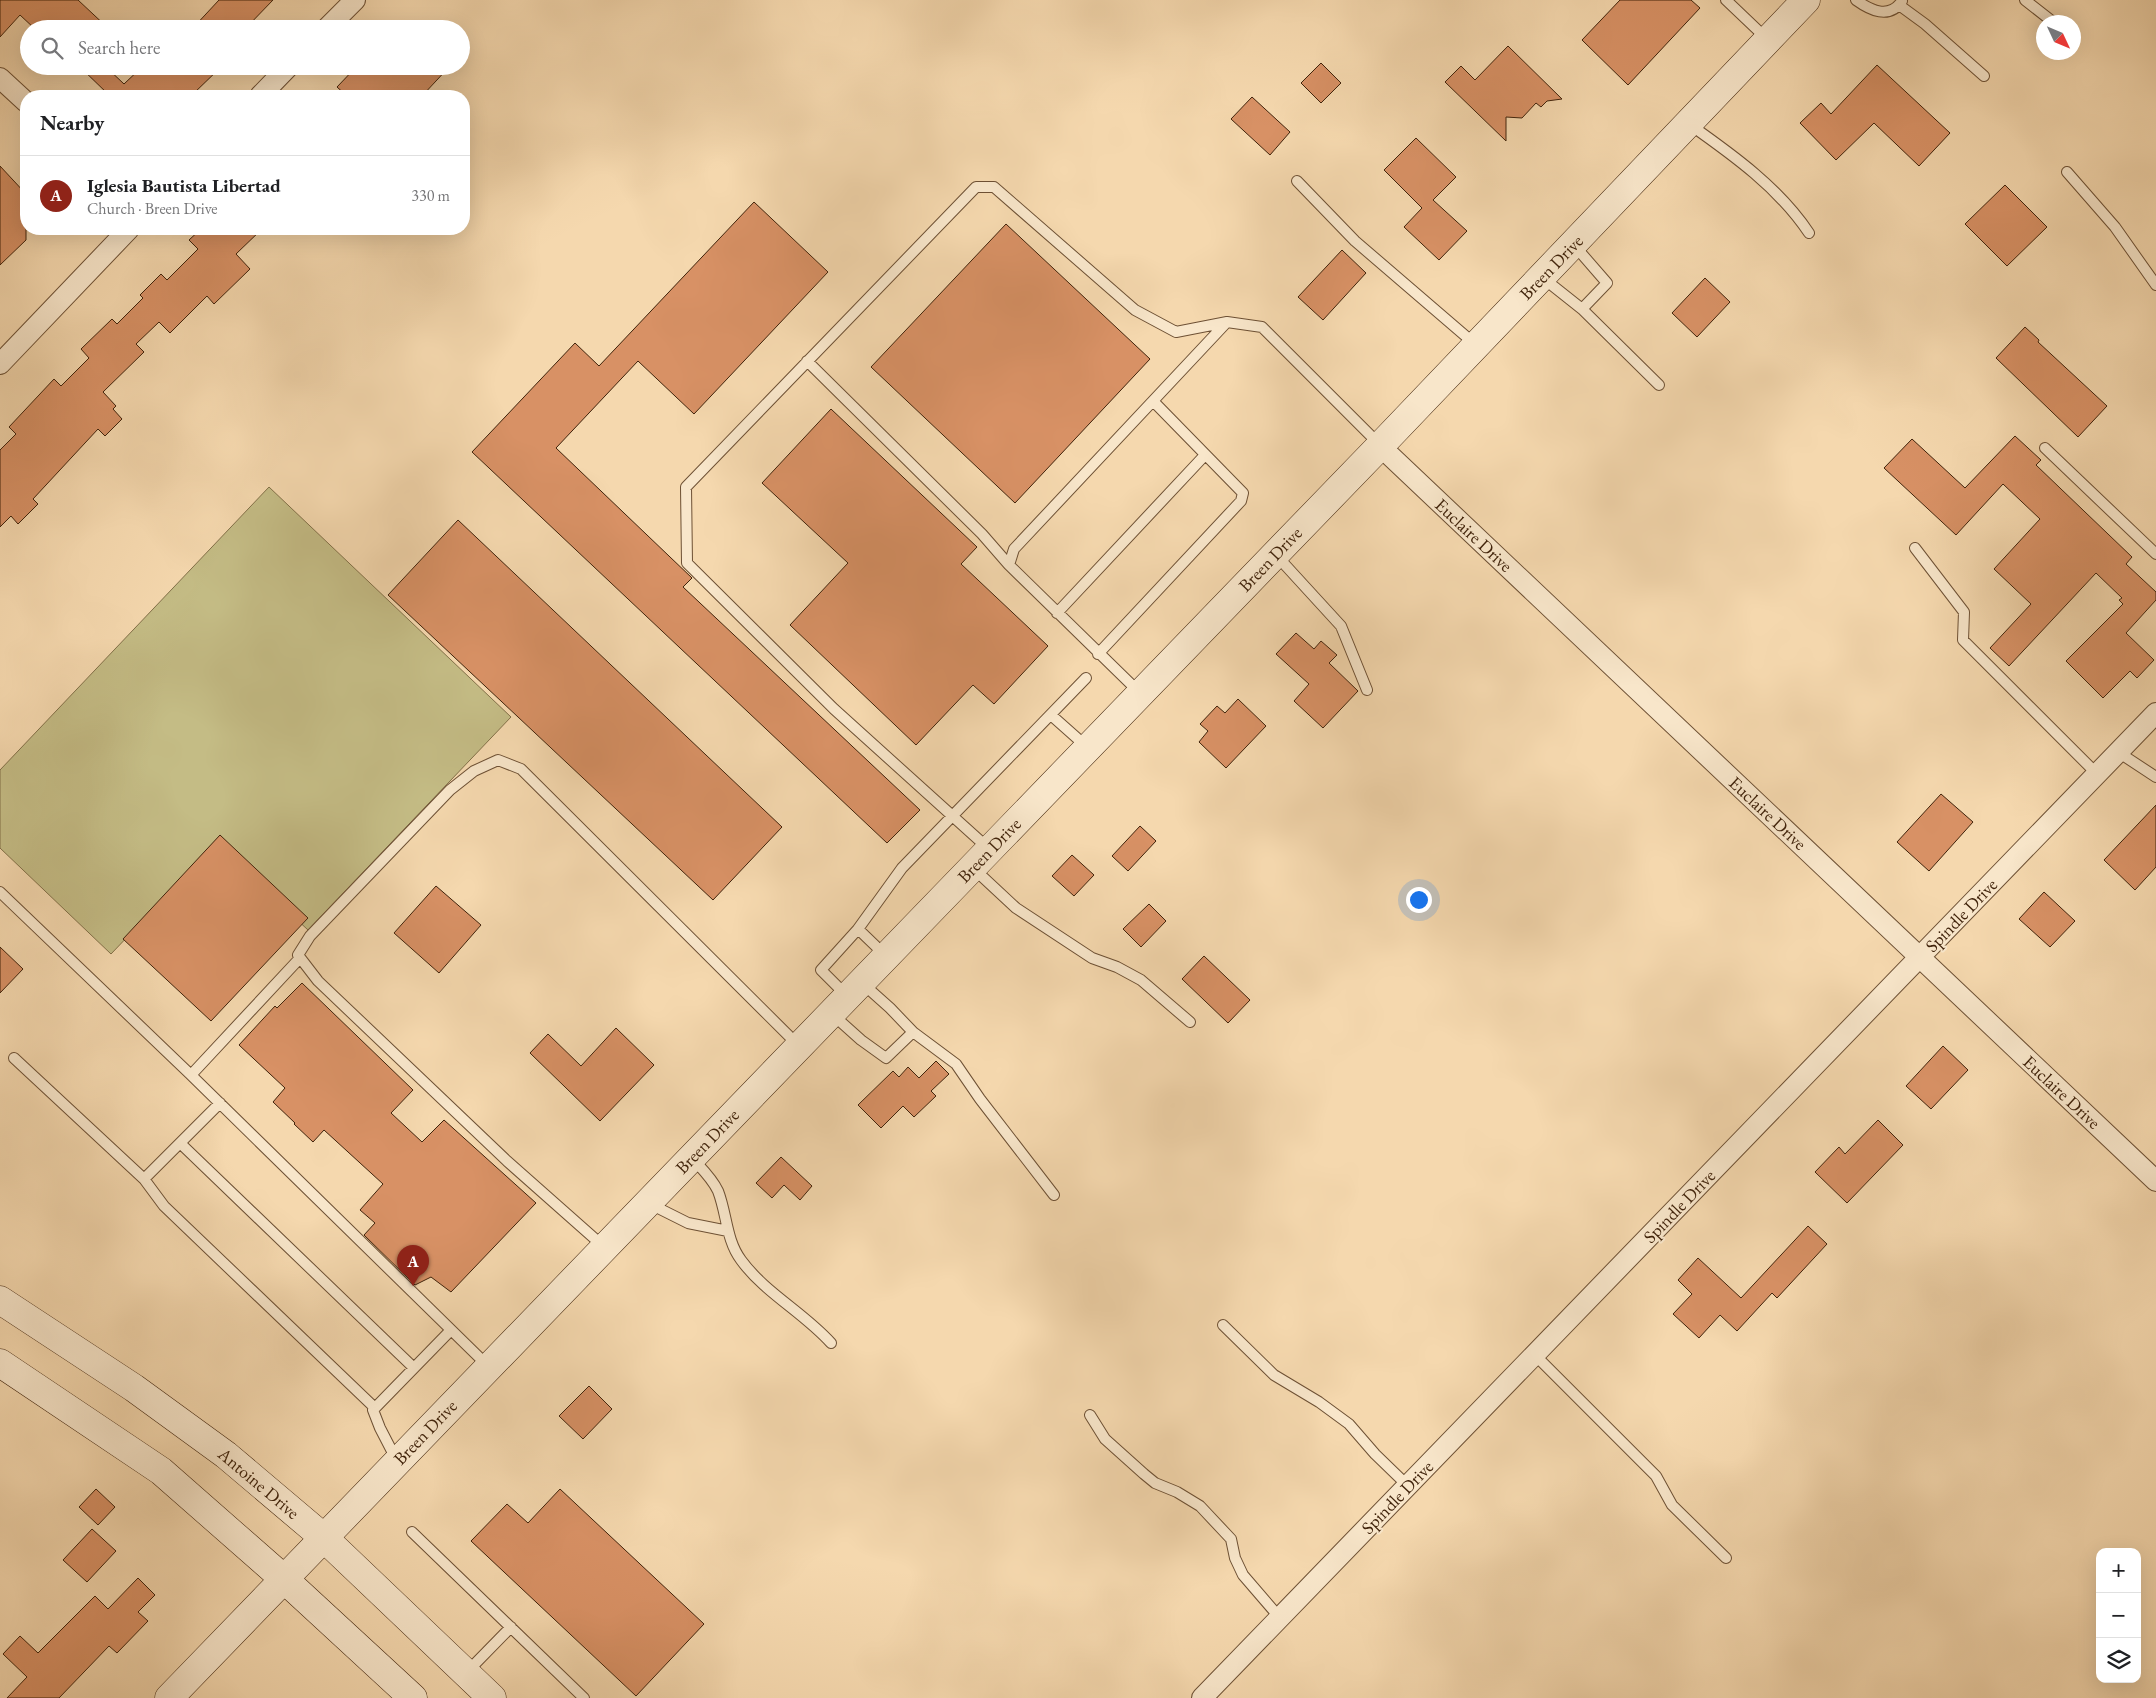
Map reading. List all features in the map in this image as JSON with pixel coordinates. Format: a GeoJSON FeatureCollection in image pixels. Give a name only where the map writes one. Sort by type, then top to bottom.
{"type":"FeatureCollection","features":[{"type":"Feature","properties":{"kind":"street"},"geometry":{"type":"LineString","coordinates":[[335,20],[355,0]]}},
{"type":"Feature","properties":{"kind":"street","name":"Breen Drive"},"geometry":{"type":"LineString","coordinates":[[169,1698],[1380,446],[1806,0]]}},
{"type":"Feature","properties":{"kind":"street"},"geometry":{"type":"LineString","coordinates":[[266,90],[280,75]]}},
{"type":"Feature","properties":{"kind":"street"},"geometry":{"type":"LineString","coordinates":[[0,78],[20,96]]}},
{"type":"Feature","properties":{"kind":"street"},"geometry":{"type":"LineString","coordinates":[[0,364],[123,235]]}},
{"type":"Feature","properties":{"kind":"street","name":"Euclaire Drive"},"geometry":{"type":"LineString","coordinates":[[1380,446],[2156,1180]]}},
{"type":"Feature","properties":{"kind":"street","name":"Spindle Drive"},"geometry":{"type":"LineString","coordinates":[[1202,1698],[1536,1356],[2156,713]]}},
{"type":"Feature","properties":{"kind":"street","name":"Antoine Drive"},"geometry":{"type":"LineString","coordinates":[[0,1300],[134,1388],[226,1455],[323,1537],[492,1698]]}},
{"type":"Feature","properties":{"kind":"street"},"geometry":{"type":"LineString","coordinates":[[0,1363],[161,1471],[284,1579],[413,1698]]}},
{"type":"Feature","properties":{"kind":"lane"},"geometry":{"type":"LineString","coordinates":[[1726,0],[1768,40]]}},
{"type":"Feature","properties":{"kind":"lane"},"geometry":{"type":"LineString","coordinates":[[1856,0],[1872,11],[1886,11],[1901,3],[1984,76]]}},
{"type":"Feature","properties":{"kind":"lane"},"geometry":{"type":"LineString","coordinates":[[2026,0],[2044,15]]}},
{"type":"Feature","properties":{"kind":"lane"},"geometry":{"type":"LineString","coordinates":[[1688,123],[1756,174],[1798,217],[1809,233]]}},
{"type":"Feature","properties":{"kind":"lane"},"geometry":{"type":"LineString","coordinates":[[2067,172],[2114,226],[2156,285]]}},
{"type":"Feature","properties":{"kind":"lane"},"geometry":{"type":"LineString","coordinates":[[1297,181],[1355,241],[1477,345]]}},
{"type":"Feature","properties":{"kind":"lane"},"geometry":{"type":"LineString","coordinates":[[1190,1022],[1141,980],[1117,966],[1092,958],[1016,908],[953,815],[834,709],[687,563],[686,487],[976,187],[994,187],[1135,310],[1176,332],[1227,322],[1262,327],[1380,446]]}},
{"type":"Feature","properties":{"kind":"lane"},"geometry":{"type":"LineString","coordinates":[[1573,244],[1608,283],[1582,309]]}},
{"type":"Feature","properties":{"kind":"lane"},"geometry":{"type":"LineString","coordinates":[[1542,277],[1582,309],[1659,385]]}},
{"type":"Feature","properties":{"kind":"lane"},"geometry":{"type":"LineString","coordinates":[[1009,565],[1014,549],[1227,322]]}},
{"type":"Feature","properties":{"kind":"lane"},"geometry":{"type":"LineString","coordinates":[[808,361],[982,534],[1009,565],[1140,694]]}},
{"type":"Feature","properties":{"kind":"lane"},"geometry":{"type":"LineString","coordinates":[[1098,654],[1241,501],[1242,493],[1153,401]]}},
{"type":"Feature","properties":{"kind":"lane"},"geometry":{"type":"LineString","coordinates":[[2045,448],[2156,554]]}},
{"type":"Feature","properties":{"kind":"lane"},"geometry":{"type":"LineString","coordinates":[[1057,613],[1205,455]]}},
{"type":"Feature","properties":{"kind":"lane"},"geometry":{"type":"LineString","coordinates":[[1915,548],[1964,612],[1963,640],[2097,774]]}},
{"type":"Feature","properties":{"kind":"lane"},"geometry":{"type":"LineString","coordinates":[[1275,554],[1341,626],[1367,690]]}},
{"type":"Feature","properties":{"kind":"lane"},"geometry":{"type":"LineString","coordinates":[[913,1032],[886,1058],[861,1040],[846,997],[820,970],[858,929],[902,868],[1086,678]]}},
{"type":"Feature","properties":{"kind":"lane"},"geometry":{"type":"LineString","coordinates":[[1050,715],[1088,748]]}},
{"type":"Feature","properties":{"kind":"lane"},"geometry":{"type":"LineString","coordinates":[[2118,752],[2156,777]]}},
{"type":"Feature","properties":{"kind":"lane"},"geometry":{"type":"LineString","coordinates":[[604,1247],[507,1161],[318,982],[298,955],[310,936],[450,790],[474,771],[498,760],[521,768],[799,1046]]}},
{"type":"Feature","properties":{"kind":"lane"},"geometry":{"type":"LineString","coordinates":[[0,892],[191,1075],[488,1367]]}},
{"type":"Feature","properties":{"kind":"lane"},"geometry":{"type":"LineString","coordinates":[[858,929],[886,956]]}},
{"type":"Feature","properties":{"kind":"lane"},"geometry":{"type":"LineString","coordinates":[[191,1075],[300,958]]}},
{"type":"Feature","properties":{"kind":"lane"},"geometry":{"type":"LineString","coordinates":[[846,997],[890,1008],[913,1032],[956,1064],[980,1099],[1054,1195]]}},
{"type":"Feature","properties":{"kind":"lane"},"geometry":{"type":"LineString","coordinates":[[14,1058],[144,1179],[164,1206],[375,1408]]}},
{"type":"Feature","properties":{"kind":"lane"},"geometry":{"type":"LineString","coordinates":[[144,1179],[220,1104]]}},
{"type":"Feature","properties":{"kind":"lane"},"geometry":{"type":"LineString","coordinates":[[180,1143],[414,1368]]}},
{"type":"Feature","properties":{"kind":"lane"},"geometry":{"type":"LineString","coordinates":[[691,1157],[717,1190],[734,1249],[750,1271],[769,1290],[820,1330],[831,1343]]}},
{"type":"Feature","properties":{"kind":"lane"},"geometry":{"type":"LineString","coordinates":[[647,1203],[688,1223],[728,1231]]}},
{"type":"Feature","properties":{"kind":"lane"},"geometry":{"type":"LineString","coordinates":[[1223,1325],[1274,1375],[1319,1402],[1349,1424],[1375,1454],[1408,1486]]}},
{"type":"Feature","properties":{"kind":"lane"},"geometry":{"type":"LineString","coordinates":[[397,1461],[373,1410],[451,1330]]}},
{"type":"Feature","properties":{"kind":"lane"},"geometry":{"type":"LineString","coordinates":[[1536,1356],[1656,1476],[1672,1505],[1726,1558]]}},
{"type":"Feature","properties":{"kind":"lane"},"geometry":{"type":"LineString","coordinates":[[1090,1415],[1105,1439],[1155,1484],[1177,1492],[1200,1506],[1231,1540],[1235,1558],[1243,1575],[1280,1618]]}},
{"type":"Feature","properties":{"kind":"lane"},"geometry":{"type":"LineString","coordinates":[[412,1532],[584,1698]]}},
{"type":"Feature","properties":{"kind":"lane"},"geometry":{"type":"LineString","coordinates":[[466,1673],[511,1628]]}},
{"type":"Feature","properties":{"kind":"shaded area"},"geometry":{"type":"Polygon","coordinates":[[[269,487],[511,717],[308,930],[216,844],[111,954],[0,848],[0,770],[269,487]]]}},
{"type":"Feature","properties":{"kind":"building"},"geometry":{"type":"Polygon","coordinates":[[[0,0],[78,0],[99,20],[25,20],[20,15],[0,37],[0,0]]]}},
{"type":"Feature","properties":{"kind":"building"},"geometry":{"type":"Polygon","coordinates":[[[219,0],[273,0],[254,20],[200,20],[219,0]]]}},
{"type":"Feature","properties":{"kind":"building"},"geometry":{"type":"Polygon","coordinates":[[[1620,0],[1691,0],[1700,8],[1628,85],[1582,40],[1620,0]]]}},
{"type":"Feature","properties":{"kind":"building"},"geometry":{"type":"Polygon","coordinates":[[[1508,46],[1562,99],[1547,101],[1541,107],[1536,103],[1522,118],[1506,117],[1506,141],[1445,82],[1461,66],[1475,80],[1508,46]]]}},
{"type":"Feature","properties":{"kind":"building"},"geometry":{"type":"Polygon","coordinates":[[[1321,63],[1341,83],[1321,103],[1301,83],[1321,63]]]}},
{"type":"Feature","properties":{"kind":"building"},"geometry":{"type":"Polygon","coordinates":[[[1877,65],[1950,133],[1919,166],[1874,123],[1836,160],[1800,123],[1821,103],[1831,114],[1877,65]]]}},
{"type":"Feature","properties":{"kind":"building"},"geometry":{"type":"Polygon","coordinates":[[[88,75],[114,75],[124,84],[134,75],[213,75],[197,90],[104,90],[88,75]]]}},
{"type":"Feature","properties":{"kind":"building"},"geometry":{"type":"Polygon","coordinates":[[[348,75],[442,75],[428,90],[340,90],[337,87],[348,75]]]}},
{"type":"Feature","properties":{"kind":"building"},"geometry":{"type":"Polygon","coordinates":[[[1252,97],[1290,132],[1270,155],[1231,119],[1252,97]]]}},
{"type":"Feature","properties":{"kind":"building"},"geometry":{"type":"Polygon","coordinates":[[[1416,138],[1456,177],[1433,200],[1467,231],[1439,260],[1404,227],[1422,208],[1384,170],[1416,138]]]}},
{"type":"Feature","properties":{"kind":"building"},"geometry":{"type":"Polygon","coordinates":[[[0,166],[20,188],[20,235],[26,235],[26,240],[0,265],[0,166]]]}},
{"type":"Feature","properties":{"kind":"building"},"geometry":{"type":"Polygon","coordinates":[[[2005,185],[2047,227],[2007,266],[1965,224],[2005,185]]]}},
{"type":"Feature","properties":{"kind":"building"},"geometry":{"type":"Polygon","coordinates":[[[754,202],[828,272],[694,414],[638,361],[556,448],[692,578],[683,587],[920,810],[887,843],[472,452],[575,343],[599,366],[754,202]]]}},
{"type":"Feature","properties":{"kind":"building"},"geometry":{"type":"Polygon","coordinates":[[[1006,224],[1150,359],[1015,503],[871,367],[1006,224]]]}},
{"type":"Feature","properties":{"kind":"building"},"geometry":{"type":"Polygon","coordinates":[[[194,235],[256,235],[236,254],[250,269],[214,304],[207,296],[170,333],[159,322],[136,344],[144,352],[103,392],[116,406],[113,409],[122,419],[105,436],[98,429],[33,499],[38,504],[18,524],[11,516],[0,527],[0,450],[16,434],[9,427],[54,379],[61,386],[89,358],[81,349],[112,319],[117,324],[143,298],[140,295],[161,274],[167,280],[198,249],[189,240],[194,235]]]}},
{"type":"Feature","properties":{"kind":"building"},"geometry":{"type":"Polygon","coordinates":[[[1342,250],[1366,273],[1323,320],[1298,297],[1342,250]]]}},
{"type":"Feature","properties":{"kind":"building"},"geometry":{"type":"Polygon","coordinates":[[[1705,278],[1730,302],[1697,337],[1672,313],[1705,278]]]}},
{"type":"Feature","properties":{"kind":"building"},"geometry":{"type":"Polygon","coordinates":[[[2025,327],[2039,340],[2038,342],[2107,406],[2078,437],[1996,358],[2025,327]]]}},
{"type":"Feature","properties":{"kind":"building"},"geometry":{"type":"Polygon","coordinates":[[[831,409],[977,547],[961,564],[1048,646],[994,704],[973,685],[916,745],[790,625],[848,563],[762,483],[831,409]]]}},
{"type":"Feature","properties":{"kind":"building"},"geometry":{"type":"Polygon","coordinates":[[[2015,436],[2041,460],[2036,465],[2132,557],[2126,564],[2156,592],[2156,600],[2126,633],[2154,660],[2137,678],[2130,671],[2103,698],[2066,661],[2123,604],[2119,600],[2122,598],[2096,573],[2009,666],[1990,648],[2031,604],[1994,569],[2040,519],[2003,484],[1956,535],[1884,468],[1912,439],[1965,488],[2015,436]]]}},
{"type":"Feature","properties":{"kind":"building"},"geometry":{"type":"Polygon","coordinates":[[[458,520],[782,827],[713,900],[388,595],[458,520]]]}},
{"type":"Feature","properties":{"kind":"building"},"geometry":{"type":"Polygon","coordinates":[[[1296,633],[1314,649],[1321,641],[1337,655],[1329,663],[1358,691],[1323,728],[1294,701],[1309,684],[1276,654],[1296,633]]]}},
{"type":"Feature","properties":{"kind":"building"},"geometry":{"type":"Polygon","coordinates":[[[1238,699],[1266,726],[1226,768],[1199,742],[1208,731],[1200,724],[1217,706],[1225,713],[1238,699]]]}},
{"type":"Feature","properties":{"kind":"building"},"geometry":{"type":"Polygon","coordinates":[[[1941,794],[1973,822],[1929,871],[1897,842],[1941,794]]]}},
{"type":"Feature","properties":{"kind":"building"},"geometry":{"type":"Polygon","coordinates":[[[2156,805],[2156,867],[2135,890],[2104,860],[2156,805]]]}},
{"type":"Feature","properties":{"kind":"building"},"geometry":{"type":"Polygon","coordinates":[[[1140,826],[1156,841],[1128,871],[1112,856],[1140,826]]]}},
{"type":"Feature","properties":{"kind":"building"},"geometry":{"type":"Polygon","coordinates":[[[220,835],[308,918],[211,1021],[123,939],[220,835]]]}},
{"type":"Feature","properties":{"kind":"building"},"geometry":{"type":"Polygon","coordinates":[[[1072,855],[1094,875],[1074,896],[1052,876],[1072,855]]]}},
{"type":"Feature","properties":{"kind":"building"},"geometry":{"type":"Polygon","coordinates":[[[436,886],[481,925],[439,973],[394,933],[436,886]]]}},
{"type":"Feature","properties":{"kind":"building"},"geometry":{"type":"Polygon","coordinates":[[[2044,892],[2075,921],[2050,947],[2019,919],[2044,892]]]}},
{"type":"Feature","properties":{"kind":"building"},"geometry":{"type":"Polygon","coordinates":[[[1149,904],[1166,921],[1141,947],[1123,929],[1149,904]]]}},
{"type":"Feature","properties":{"kind":"building"},"geometry":{"type":"Polygon","coordinates":[[[0,947],[23,969],[0,993],[0,947]]]}},
{"type":"Feature","properties":{"kind":"building"},"geometry":{"type":"Polygon","coordinates":[[[1204,956],[1250,1000],[1228,1023],[1182,979],[1204,956]]]}},
{"type":"Feature","properties":{"kind":"building"},"geometry":{"type":"Polygon","coordinates":[[[302,983],[413,1090],[391,1113],[422,1142],[444,1120],[536,1203],[451,1292],[431,1277],[415,1285],[364,1235],[375,1223],[360,1210],[383,1184],[324,1130],[313,1142],[294,1124],[273,1102],[285,1088],[239,1045],[275,1006],[277,1008],[302,983]]]}},
{"type":"Feature","properties":{"kind":"building"},"geometry":{"type":"Polygon","coordinates":[[[616,1028],[654,1065],[600,1121],[530,1053],[548,1034],[581,1066],[616,1028]]]}},
{"type":"Feature","properties":{"kind":"building"},"geometry":{"type":"Polygon","coordinates":[[[1943,1046],[1968,1070],[1931,1109],[1906,1086],[1943,1046]]]}},
{"type":"Feature","properties":{"kind":"building"},"geometry":{"type":"Polygon","coordinates":[[[936,1061],[949,1074],[931,1091],[936,1096],[914,1117],[903,1106],[881,1128],[858,1105],[893,1071],[899,1077],[908,1067],[919,1078],[936,1061]]]}},
{"type":"Feature","properties":{"kind":"building"},"geometry":{"type":"Polygon","coordinates":[[[1878,1120],[1903,1145],[1847,1203],[1815,1172],[1839,1147],[1845,1154],[1878,1120]]]}},
{"type":"Feature","properties":{"kind":"building"},"geometry":{"type":"Polygon","coordinates":[[[781,1157],[812,1186],[800,1200],[784,1185],[772,1198],[756,1183],[781,1157]]]}},
{"type":"Feature","properties":{"kind":"building"},"geometry":{"type":"Polygon","coordinates":[[[1808,1226],[1827,1244],[1777,1298],[1772,1293],[1737,1331],[1720,1315],[1699,1338],[1673,1314],[1692,1294],[1678,1280],[1698,1258],[1741,1298],[1808,1226]]]}},
{"type":"Feature","properties":{"kind":"building"},"geometry":{"type":"Polygon","coordinates":[[[589,1386],[612,1409],[583,1439],[559,1416],[589,1386]]]}},
{"type":"Feature","properties":{"kind":"building"},"geometry":{"type":"Polygon","coordinates":[[[96,1489],[115,1507],[98,1525],[79,1507],[96,1489]]]}},
{"type":"Feature","properties":{"kind":"building"},"geometry":{"type":"Polygon","coordinates":[[[560,1489],[704,1624],[636,1696],[471,1541],[507,1504],[528,1523],[560,1489]]]}},
{"type":"Feature","properties":{"kind":"building"},"geometry":{"type":"Polygon","coordinates":[[[92,1529],[116,1551],[87,1582],[63,1560],[92,1529]]]}},
{"type":"Feature","properties":{"kind":"building"},"geometry":{"type":"Polygon","coordinates":[[[138,1578],[155,1595],[138,1612],[148,1621],[117,1653],[109,1646],[59,1698],[7,1698],[27,1677],[3,1654],[20,1636],[38,1653],[95,1596],[108,1609],[138,1578]]]}},
{"type":"Feature","properties":{"kind":"place","name":"Iglesia Bautista Libertad"},"geometry":{"type":"Point","coordinates":[413,1286]}}]}
